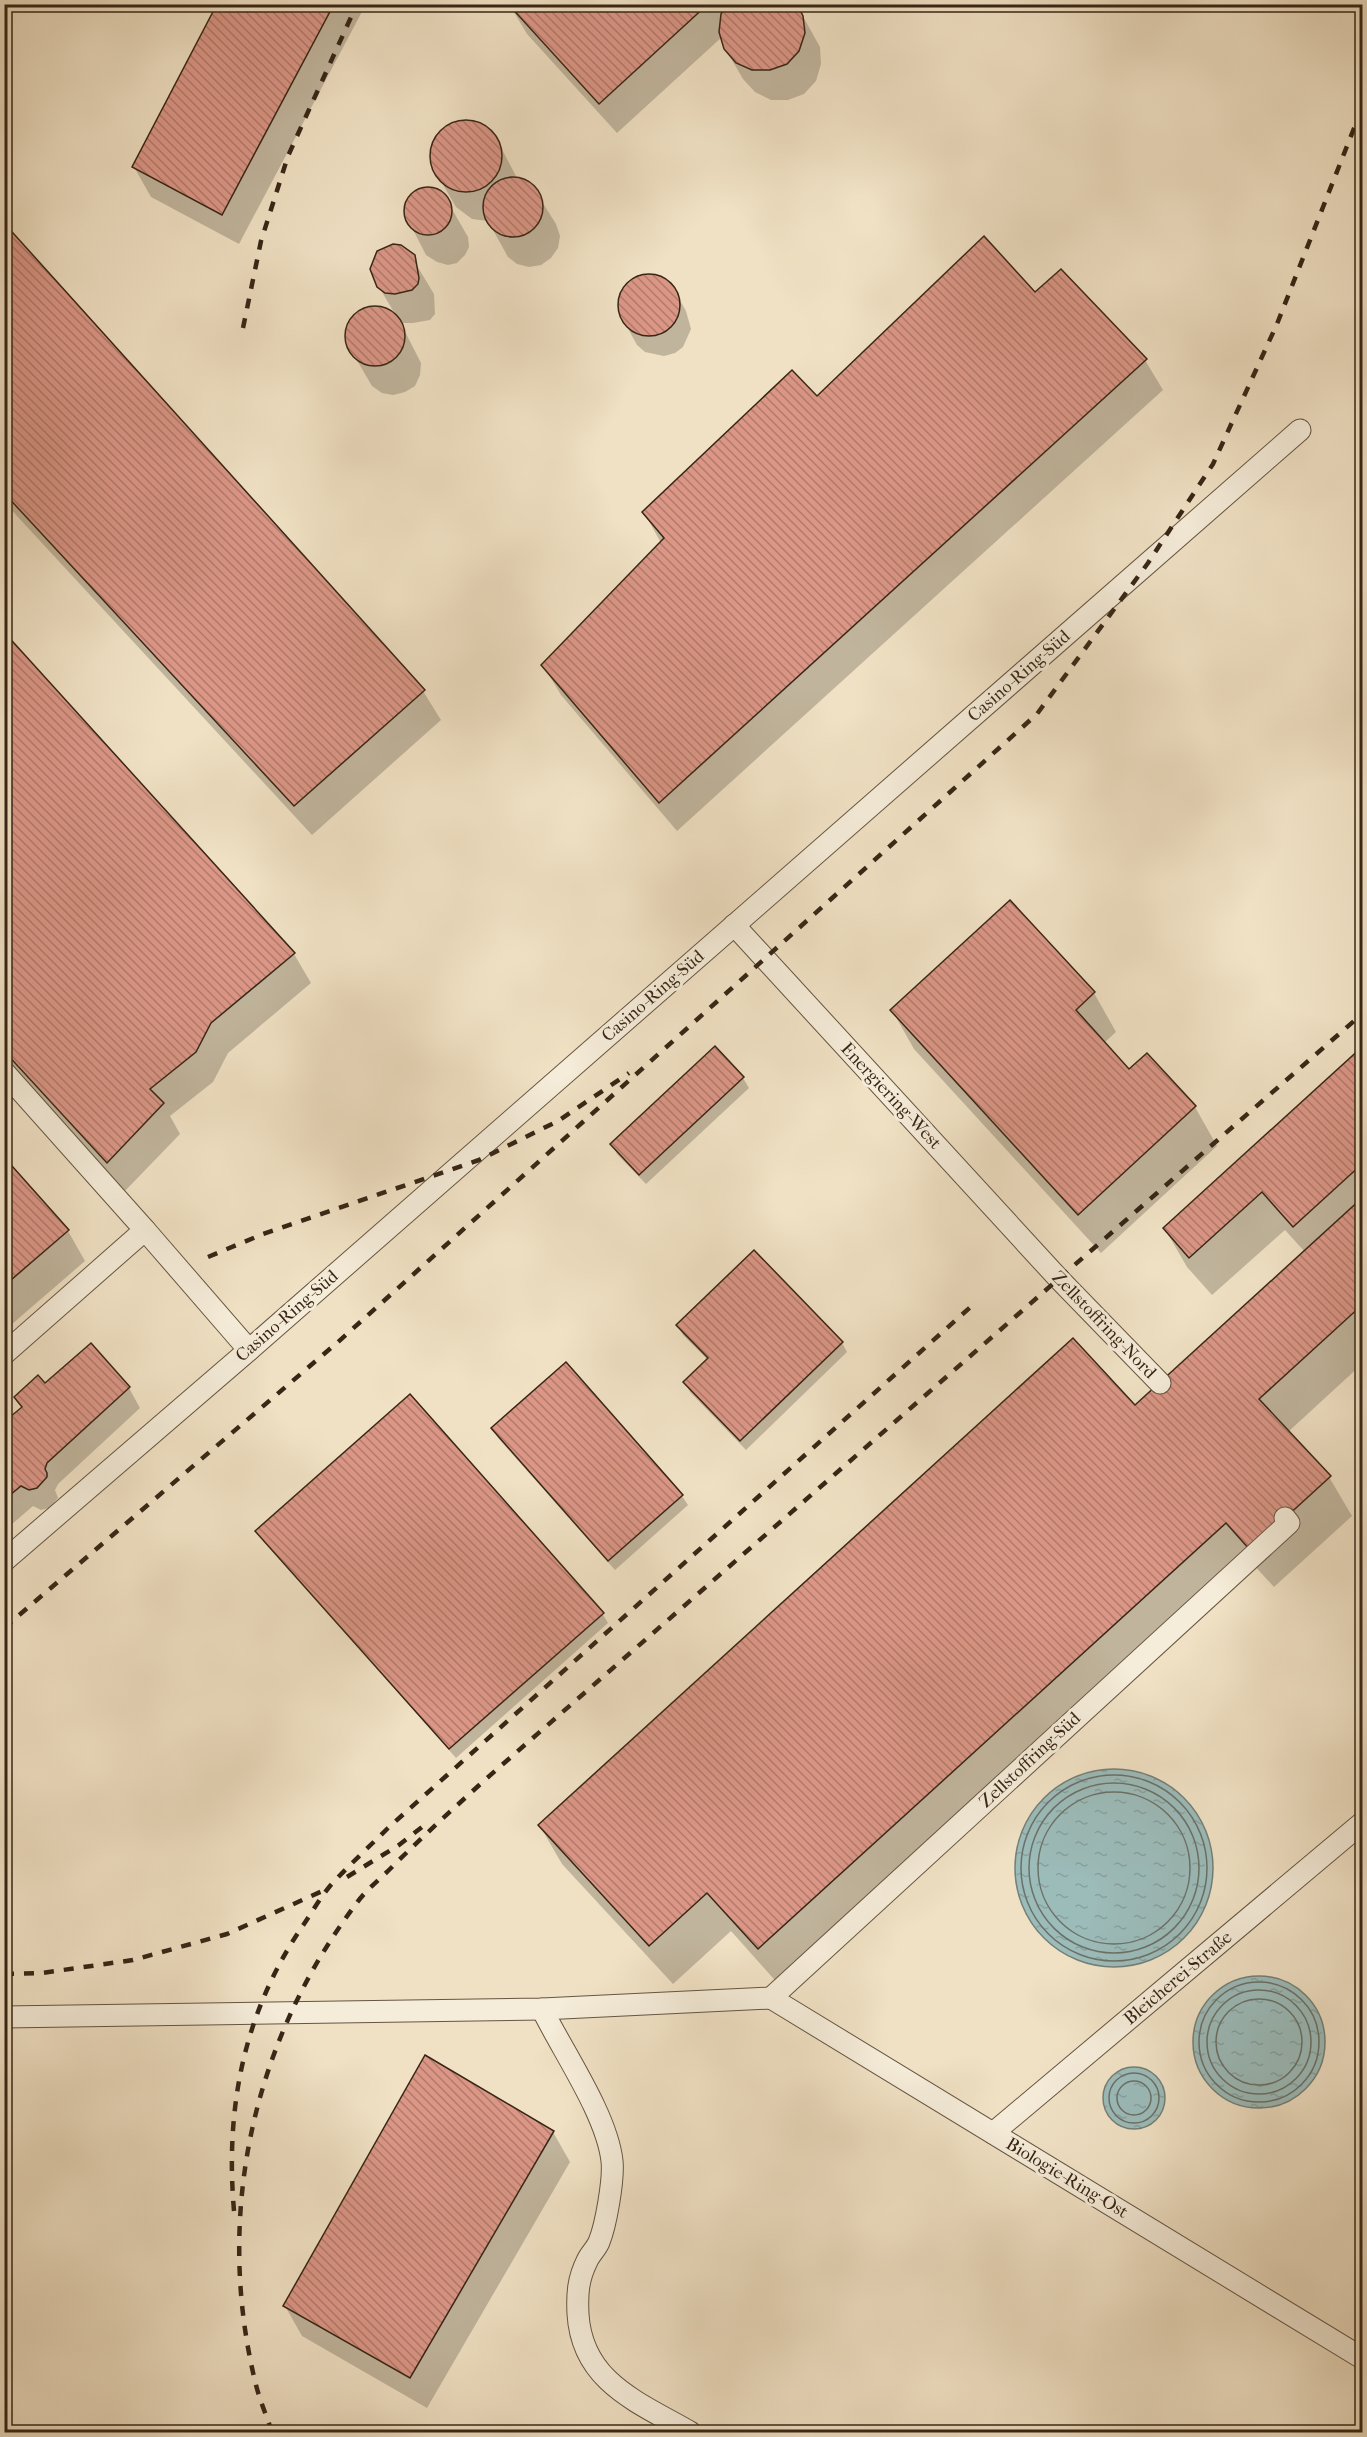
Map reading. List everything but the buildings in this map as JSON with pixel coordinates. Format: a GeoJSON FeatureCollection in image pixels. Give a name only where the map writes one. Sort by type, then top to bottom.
{"type":"FeatureCollection","features":[{"type":"Feature","properties":{"kind":"lane","name":"Casino-Ring-Süd"},"geometry":{"type":"LineString","coordinates":[[4,1561],[249,1350],[1300,430]]}},
{"type":"Feature","properties":{"kind":"lane","name":"Energiering-West"},"geometry":{"type":"LineString","coordinates":[[734,925],[1048,1267]]}},
{"type":"Feature","properties":{"kind":"lane"},"geometry":{"type":"LineString","coordinates":[[4,1072],[249,1350]]}},
{"type":"Feature","properties":{"kind":"lane"},"geometry":{"type":"LineString","coordinates":[[4,1354],[145,1230]]}},
{"type":"Feature","properties":{"kind":"lane","name":"Zellstoffring-Nord"},"geometry":{"type":"LineString","coordinates":[[1048,1267],[1160,1383]]}},
{"type":"Feature","properties":{"kind":"lane","name":"Zellstoffring-Süd"},"geometry":{"type":"LineString","coordinates":[[771,1998],[1287,1521]]}},
{"type":"Feature","properties":{"kind":"lane","name":"Bleicherei-Straße"},"geometry":{"type":"LineString","coordinates":[[993,2133],[1362,1823]]}},
{"type":"Feature","properties":{"kind":"lane"},"geometry":{"type":"LineString","coordinates":[[4,2017],[542,2009],[771,1998]]}},
{"type":"Feature","properties":{"kind":"lane","name":"Biologie-Ring-Ost"},"geometry":{"type":"LineString","coordinates":[[771,1998],[1362,2358]]}},
{"type":"Feature","properties":{"kind":"lane"},"geometry":{"type":"LineString","coordinates":[[542,2009],[595,2107],[612,2161],[610,2196],[599,2241],[586,2262],[576,2289],[579,2334],[589,2358],[607,2382],[690,2433]]}},
{"type":"Feature","properties":{"kind":"water"},"geometry":{"type":"Polygon","coordinates":[[[1114,1769],[1133,1771],[1152,1777],[1169,1786],[1184,1798],[1196,1813],[1205,1830],[1211,1849],[1213,1868],[1211,1887],[1205,1906],[1196,1923],[1184,1938],[1169,1950],[1152,1959],[1133,1965],[1114,1967],[1095,1965],[1076,1959],[1059,1950],[1044,1938],[1032,1923],[1023,1906],[1017,1887],[1015,1868],[1017,1849],[1023,1830],[1032,1813],[1044,1798],[1059,1786],[1076,1777],[1095,1771],[1114,1769]]]}},
{"type":"Feature","properties":{"kind":"water"},"geometry":{"type":"Polygon","coordinates":[[[1259,1976],[1284,1981],[1306,1995],[1320,2017],[1325,2042],[1320,2067],[1306,2089],[1284,2103],[1259,2108],[1234,2103],[1212,2089],[1198,2067],[1193,2042],[1198,2017],[1212,1995],[1234,1981],[1259,1976]]]}},
{"type":"Feature","properties":{"kind":"water"},"geometry":{"type":"Polygon","coordinates":[[[1134,2067],[1146,2069],[1156,2076],[1163,2086],[1165,2098],[1163,2110],[1156,2120],[1146,2127],[1134,2129],[1122,2127],[1112,2120],[1105,2110],[1103,2098],[1105,2086],[1112,2076],[1122,2069],[1134,2067]]]}},
{"type":"Feature","properties":{"kind":"railway"},"geometry":{"type":"LineString","coordinates":[[243,328],[261,241],[288,156],[357,4]]}},
{"type":"Feature","properties":{"kind":"railway"},"geometry":{"type":"LineString","coordinates":[[4,1628],[338,1342],[1037,714],[1148,563],[1213,464],[1277,324],[1362,108]]}},
{"type":"Feature","properties":{"kind":"railway"},"geometry":{"type":"LineString","coordinates":[[272,2432],[256,2385],[244,2322],[239,2258],[242,2195],[251,2133],[268,2073],[291,2014],[320,1957],[360,1899],[414,1845],[487,1778],[1362,1014]]}},
{"type":"Feature","properties":{"kind":"railway"},"geometry":{"type":"LineString","coordinates":[[208,1257],[263,1234],[479,1160],[558,1121],[629,1073]]}},
{"type":"Feature","properties":{"kind":"railway"},"geometry":{"type":"LineString","coordinates":[[234,2211],[232,2172],[236,2097],[253,2026],[266,1991],[283,1957],[330,1886],[388,1828],[975,1303]]}},
{"type":"Feature","properties":{"kind":"railway"},"geometry":{"type":"LineString","coordinates":[[347,1877],[399,1845],[422,1827]]}},
{"type":"Feature","properties":{"kind":"railway"},"geometry":{"type":"LineString","coordinates":[[4,1974],[42,1973],[133,1960],[227,1934],[329,1888]]}}]}
